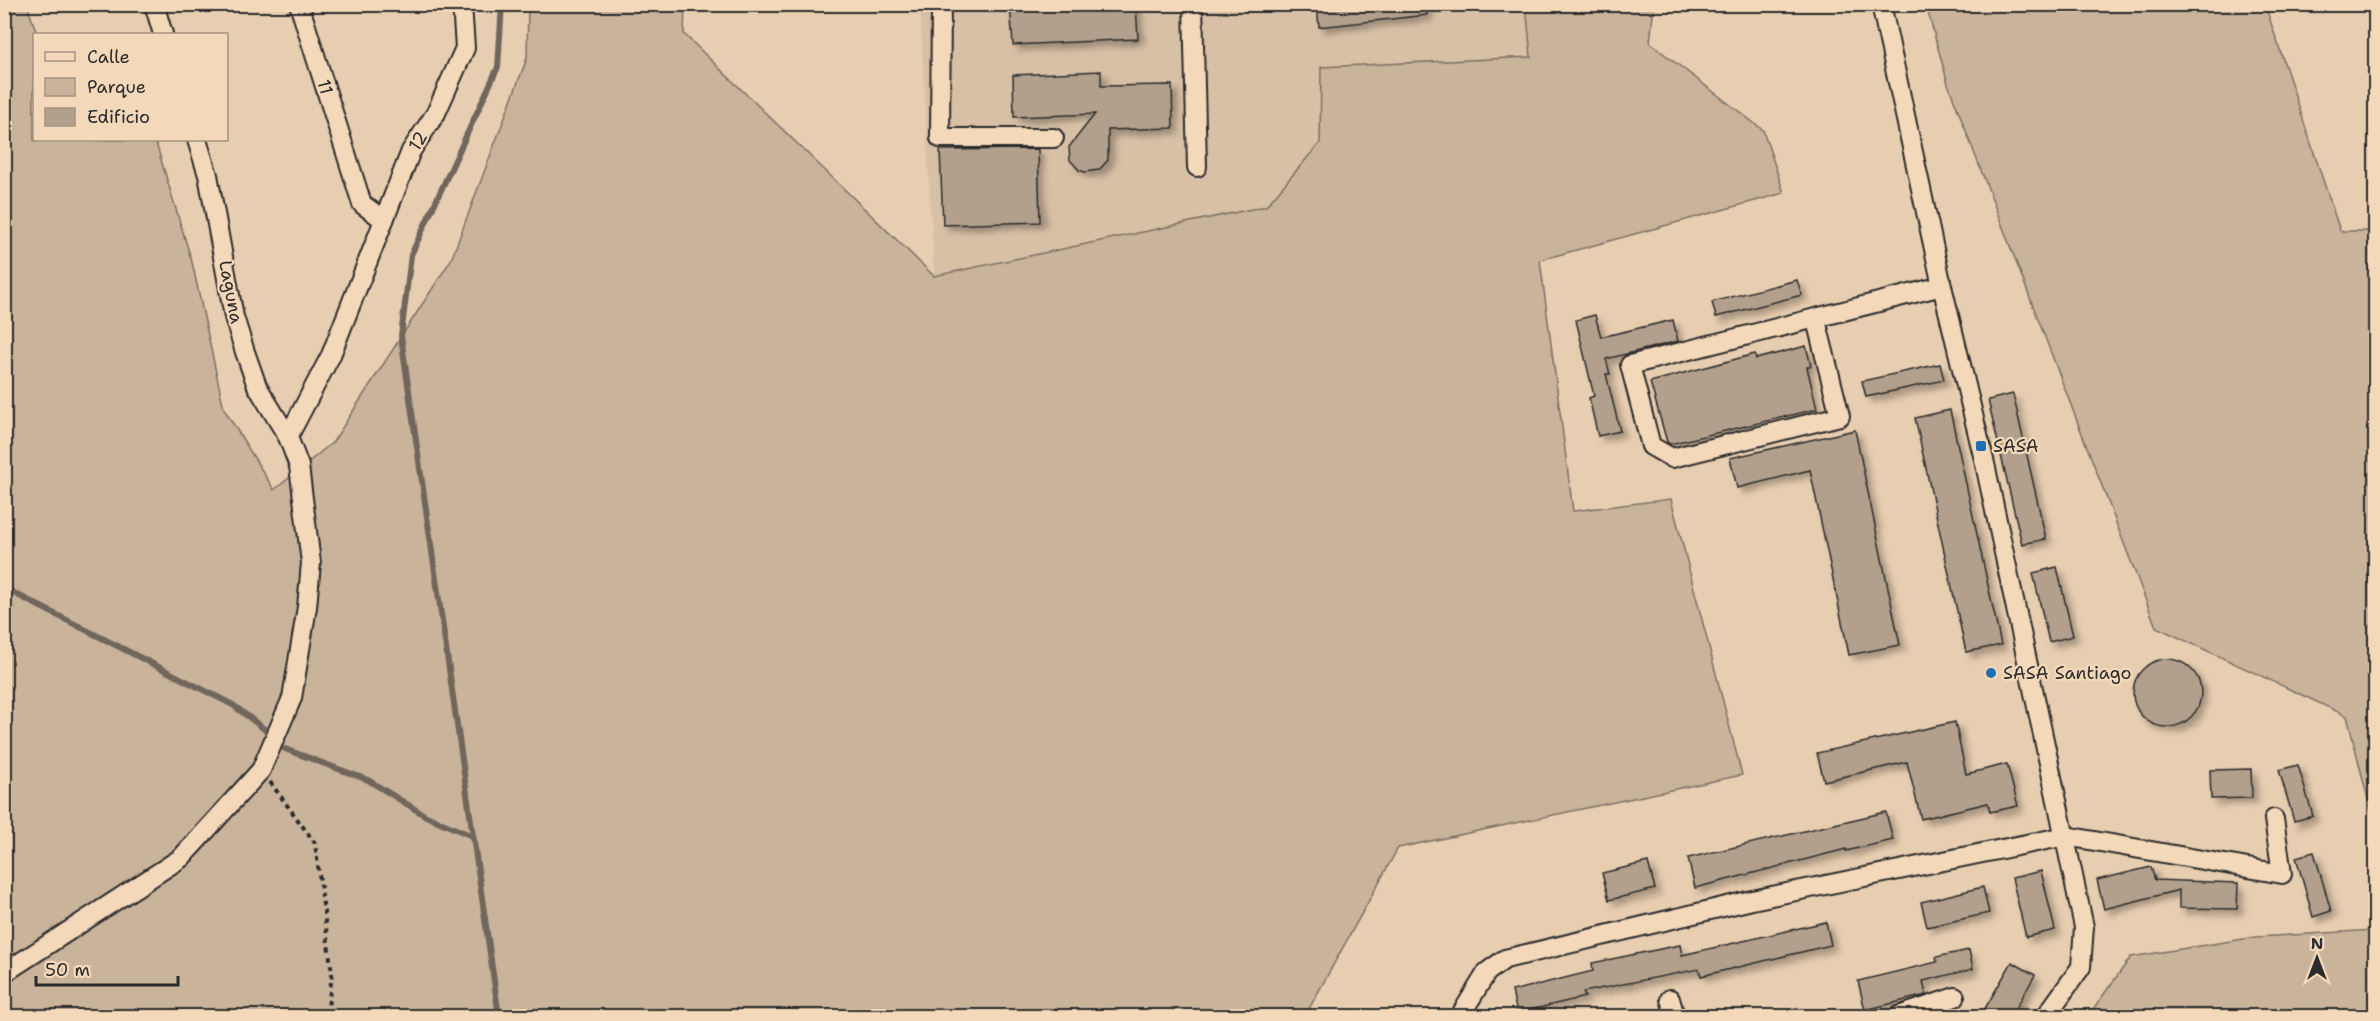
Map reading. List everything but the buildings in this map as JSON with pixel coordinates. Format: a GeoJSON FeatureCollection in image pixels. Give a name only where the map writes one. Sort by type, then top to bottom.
{"type":"FeatureCollection","features":[{"type":"Feature","properties":{"kind":"street"},"geometry":{"type":"LineString","coordinates":[[154,4],[163,33]]}},
{"type":"Feature","properties":{"kind":"street","name":"11"},"geometry":{"type":"LineString","coordinates":[[299,4],[362,204],[384,220]]}},
{"type":"Feature","properties":{"kind":"street","name":"12"},"geometry":{"type":"LineString","coordinates":[[288,437],[331,355],[411,151],[436,113],[465,48],[462,4]]}},
{"type":"Feature","properties":{"kind":"street"},"geometry":{"type":"LineString","coordinates":[[941,4],[940,138],[1054,138]]}},
{"type":"Feature","properties":{"kind":"street"},"geometry":{"type":"LineString","coordinates":[[1193,4],[1197,167]]}},
{"type":"Feature","properties":{"kind":"street"},"geometry":{"type":"LineString","coordinates":[[1881,4],[1942,286],[1985,464],[2084,927],[2081,967],[2046,1017]]}},
{"type":"Feature","properties":{"kind":"street","name":"Laguna"},"geometry":{"type":"LineString","coordinates":[[4,972],[181,858],[261,770],[292,698],[307,607],[311,563],[299,466],[288,437],[257,386],[234,316],[215,209],[197,141]]}},
{"type":"Feature","properties":{"kind":"street"},"geometry":{"type":"LineString","coordinates":[[1816,320],[1840,416],[1672,458],[1651,446],[1630,365],[1816,320],[1942,286]]}},
{"type":"Feature","properties":{"kind":"street"},"geometry":{"type":"LineString","coordinates":[[1460,1017],[1487,972],[1505,959],[1752,900],[2066,836],[2282,874],[2274,819]]}},
{"type":"Feature","properties":{"kind":"street"},"geometry":{"type":"LineString","coordinates":[[1899,1017],[1955,998]]}},
{"type":"Feature","properties":{"kind":"path"},"geometry":{"type":"LineString","coordinates":[[261,770],[315,843],[332,974],[327,1017]]}},
{"type":"Feature","properties":{"kind":"shaded area"},"geometry":{"type":"Polygon","coordinates":[[[920,5],[1526,5],[1532,57],[1321,67],[1321,143],[1266,206],[934,276],[920,5]]]}},
{"type":"Feature","properties":{"kind":"green space"},"geometry":{"type":"Polygon","coordinates":[[[5,5],[27,5],[37,33],[33,33],[33,141],[155,141],[192,262],[224,409],[274,490],[333,442],[451,260],[527,58],[528,5],[685,5],[684,34],[934,276],[1266,206],[1320,143],[1321,67],[1531,57],[1526,5],[1654,5],[1650,43],[1763,130],[1784,193],[1540,260],[1573,511],[1671,499],[1742,775],[1398,848],[1305,1016],[5,1016],[5,5]]]}},
{"type":"Feature","properties":{"kind":"green space"},"geometry":{"type":"Polygon","coordinates":[[[1926,5],[2265,5],[2340,231],[2375,231],[2375,827],[2347,716],[2156,627],[1948,84],[1926,5]]]}},
{"type":"Feature","properties":{"kind":"green space"},"geometry":{"type":"Polygon","coordinates":[[[2375,930],[2375,1016],[2088,1016],[2131,957],[2256,937],[2375,930]]]}},
{"type":"Feature","properties":{"kind":"waterway"},"geometry":{"type":"LineString","coordinates":[[499,1016],[401,336],[411,255],[498,67],[502,4]]}},
{"type":"Feature","properties":{"kind":"waterway"},"geometry":{"type":"LineString","coordinates":[[4,588],[233,705],[272,735]]}},
{"type":"Feature","properties":{"kind":"waterway"},"geometry":{"type":"LineString","coordinates":[[285,749],[368,780],[426,816],[472,836]]}},
{"type":"Feature","properties":{"kind":"place","name":"SASA"},"geometry":{"type":"Point","coordinates":[1981,446]}},
{"type":"Feature","properties":{"kind":"place","name":"SASA Santiago"},"geometry":{"type":"Point","coordinates":[1991,673]}}]}
